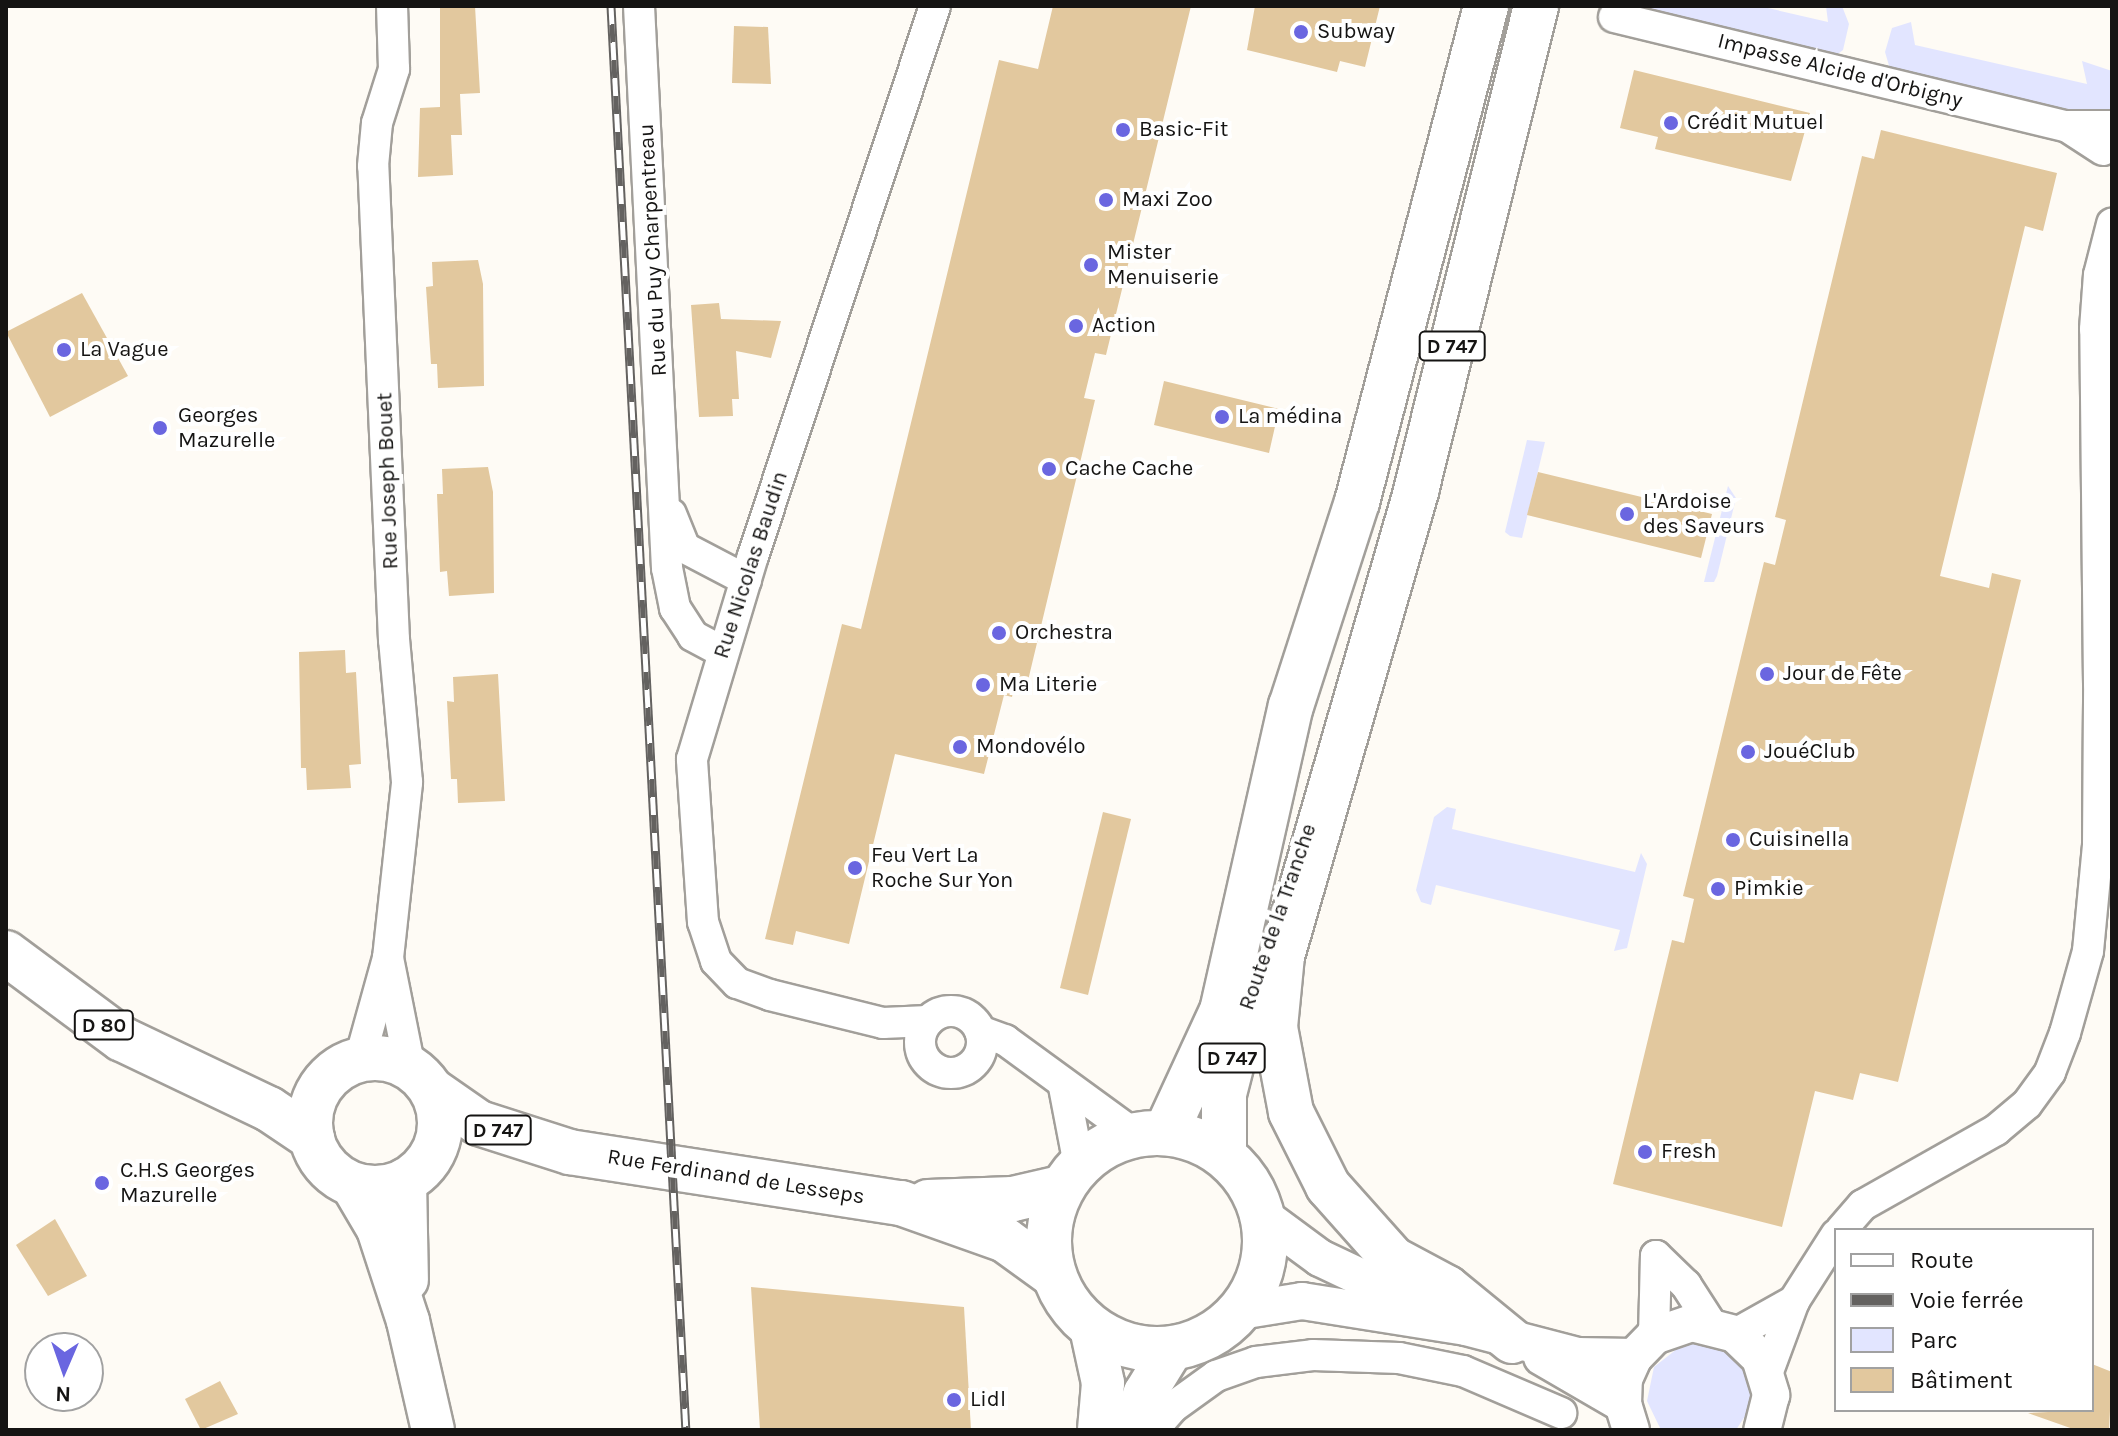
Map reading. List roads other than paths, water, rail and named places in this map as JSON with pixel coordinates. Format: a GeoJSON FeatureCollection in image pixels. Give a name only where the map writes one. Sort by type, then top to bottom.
{"type":"FeatureCollection","features":[{"type":"Feature","properties":{"kind":"main road","name":"Route de la Tranche"},"geometry":{"type":"LineString","coordinates":[[1150,1133],[1222,1011],[1291,706],[1357,502],[1486,6]]}},
{"type":"Feature","properties":{"kind":"main road","name":"D 747"},"geometry":{"type":"LineString","coordinates":[[1359,684],[1416,491],[1536,6]]}},
{"type":"Feature","properties":{"kind":"main road","name":"Route de la Tranche"},"geometry":{"type":"LineString","coordinates":[[1224,1155],[1224,1094],[1235,1042],[1359,684]]}},
{"type":"Feature","properties":{"kind":"main road"},"geometry":{"type":"LineString","coordinates":[[1359,684],[1282,956],[1275,1027],[1282,1078],[1305,1144],[1353,1219],[1393,1259],[1447,1288],[1512,1341]]}},
{"type":"Feature","properties":{"kind":"main road","name":"D 80"},"geometry":{"type":"LineString","coordinates":[[6,953],[122,1039],[212,1081],[312,1138]]}},
{"type":"Feature","properties":{"kind":"main road"},"geometry":{"type":"LineString","coordinates":[[408,1321],[416,1171],[440,1127],[422,1080],[377,1058],[344,1069],[310,1116],[312,1138],[333,1172],[351,1183],[388,1187],[416,1171]]}},
{"type":"Feature","properties":{"kind":"main road","name":"D 80"},"geometry":{"type":"LineString","coordinates":[[212,1081],[281,1084],[344,1069]]}},
{"type":"Feature","properties":{"kind":"main road","name":"Rue Ferdinand de Lesseps"},"geometry":{"type":"LineString","coordinates":[[422,1080],[479,1123],[570,1152],[901,1203],[1013,1199],[1070,1176]]}},
{"type":"Feature","properties":{"kind":"main road"},"geometry":{"type":"LineString","coordinates":[[1150,1133],[1196,1140],[1224,1155],[1249,1182],[1263,1216],[1266,1250],[1258,1282],[1240,1311],[1197,1342],[1172,1349],[1143,1349],[1091,1328],[1068,1304],[1052,1274],[1048,1245],[1070,1176],[1104,1145],[1150,1133]]}},
{"type":"Feature","properties":{"kind":"main road","name":"Rue Ferdinand de Lesseps"},"geometry":{"type":"LineString","coordinates":[[416,1171],[472,1154],[570,1152]]}},
{"type":"Feature","properties":{"kind":"main road"},"geometry":{"type":"LineString","coordinates":[[351,1183],[378,1229],[408,1321],[433,1430]]}},
{"type":"Feature","properties":{"kind":"main road","name":"Rue Ferdinand de Lesseps"},"geometry":{"type":"LineString","coordinates":[[901,1203],[1005,1240],[1052,1274]]}},
{"type":"Feature","properties":{"kind":"main road"},"geometry":{"type":"LineString","coordinates":[[1091,1328],[1103,1383],[1099,1430]]}},
{"type":"Feature","properties":{"kind":"main road"},"geometry":{"type":"LineString","coordinates":[[1132,1430],[1145,1393],[1172,1349]]}},
{"type":"Feature","properties":{"kind":"street","name":"Rue Joseph Bouet"},"geometry":{"type":"LineString","coordinates":[[344,1069],[388,958],[407,782],[394,640],[373,166],[377,123],[394,69],[397,40],[392,6]]}},
{"type":"Feature","properties":{"kind":"street","name":"Rue du Puy Charpentreau"},"geometry":{"type":"LineString","coordinates":[[639,6],[666,493],[667,568],[675,608],[693,636],[723,652]]}},
{"type":"Feature","properties":{"kind":"street","name":"Rue Nicolas Baudin"},"geometry":{"type":"LineString","coordinates":[[924,1035],[737,983],[716,961],[703,922],[692,759],[746,580],[935,6]]}},
{"type":"Feature","properties":{"kind":"street","name":"Impasse Alcide d'Orbigny"},"geometry":{"type":"LineString","coordinates":[[1614,17],[2066,126],[2109,142]]}},
{"type":"Feature","properties":{"kind":"street"},"geometry":{"type":"LineString","coordinates":[[1843,1228],[1863,1205],[1996,1130],[2027,1104],[2050,1072],[2088,951],[2105,833],[2095,329],[2099,275],[2112,224]]}},
{"type":"Feature","properties":{"kind":"street","name":"Rue du Puy Charpentreau"},"geometry":{"type":"LineString","coordinates":[[666,493],[685,548],[746,580]]}},
{"type":"Feature","properties":{"kind":"street","name":"Rue Joseph Bouet"},"geometry":{"type":"LineString","coordinates":[[388,958],[422,1080]]}},
{"type":"Feature","properties":{"kind":"street"},"geometry":{"type":"LineString","coordinates":[[1032,1060],[975,1063],[948,1074],[930,1066],[924,1035],[956,1011],[980,1031],[1005,1040],[1032,1060],[1064,1087],[1150,1133]]}},
{"type":"Feature","properties":{"kind":"street"},"geometry":{"type":"LineString","coordinates":[[975,1063],[981,1048],[980,1031]]}},
{"type":"Feature","properties":{"kind":"street"},"geometry":{"type":"LineString","coordinates":[[1064,1087],[1070,1176]]}},
{"type":"Feature","properties":{"kind":"street"},"geometry":{"type":"LineString","coordinates":[[1263,1216],[1320,1258],[1466,1327]]}},
{"type":"Feature","properties":{"kind":"street"},"geometry":{"type":"LineString","coordinates":[[1767,1374],[1794,1301],[1834,1238]]}},
{"type":"Feature","properties":{"kind":"street"},"geometry":{"type":"LineString","coordinates":[[1644,1347],[1656,1256],[1686,1285],[1723,1329],[1749,1344],[1767,1374],[1771,1395],[1762,1430]]}},
{"type":"Feature","properties":{"kind":"street"},"geometry":{"type":"LineString","coordinates":[[1240,1311],[1302,1301],[1466,1327],[1577,1356],[1644,1347]]}},
{"type":"Feature","properties":{"kind":"street"},"geometry":{"type":"LineString","coordinates":[[1627,1417],[1624,1379],[1644,1347],[1672,1327],[1723,1329],[1794,1301]]}},
{"type":"Feature","properties":{"kind":"street"},"geometry":{"type":"LineString","coordinates":[[1512,1341],[1627,1417]]}},
{"type":"Feature","properties":{"kind":"street"},"geometry":{"type":"LineString","coordinates":[[1512,1341],[1567,1421]]}},
{"type":"Feature","properties":{"kind":"street"},"geometry":{"type":"LineString","coordinates":[[1153,1430],[1173,1407],[1216,1376],[1256,1362],[1313,1355],[1399,1358],[1463,1371],[1567,1421]]}},
{"type":"Feature","properties":{"kind":"railway"},"geometry":{"type":"LineString","coordinates":[[611,6],[686,1430]]}},
{"type":"Feature","properties":{"kind":"place","name":"Subway"},"geometry":{"type":"Point","coordinates":[1301,32]}},
{"type":"Feature","properties":{"kind":"place","name":"Crédit Mutuel"},"geometry":{"type":"Point","coordinates":[1671,123]}},
{"type":"Feature","properties":{"kind":"place","name":"Basic-Fit"},"geometry":{"type":"Point","coordinates":[1123,130]}},
{"type":"Feature","properties":{"kind":"place","name":"Maxi Zoo"},"geometry":{"type":"Point","coordinates":[1106,200]}},
{"type":"Feature","properties":{"kind":"place","name":"Mister Menuiserie"},"geometry":{"type":"Point","coordinates":[1091,265]}},
{"type":"Feature","properties":{"kind":"place","name":"Action"},"geometry":{"type":"Point","coordinates":[1076,326]}},
{"type":"Feature","properties":{"kind":"place","name":"La Vague"},"geometry":{"type":"Point","coordinates":[64,350]}},
{"type":"Feature","properties":{"kind":"place","name":"La médina"},"geometry":{"type":"Point","coordinates":[1222,417]}},
{"type":"Feature","properties":{"kind":"place","name":"Georges Mazurelle"},"geometry":{"type":"Point","coordinates":[160,428]}},
{"type":"Feature","properties":{"kind":"place","name":"Cache Cache"},"geometry":{"type":"Point","coordinates":[1049,469]}},
{"type":"Feature","properties":{"kind":"place","name":"L'Ardoise des Saveurs"},"geometry":{"type":"Point","coordinates":[1627,514]}},
{"type":"Feature","properties":{"kind":"place","name":"Orchestra"},"geometry":{"type":"Point","coordinates":[999,633]}},
{"type":"Feature","properties":{"kind":"place","name":"Jour de Fête"},"geometry":{"type":"Point","coordinates":[1767,674]}},
{"type":"Feature","properties":{"kind":"place","name":"Ma Literie"},"geometry":{"type":"Point","coordinates":[983,685]}},
{"type":"Feature","properties":{"kind":"place","name":"Mondovélo"},"geometry":{"type":"Point","coordinates":[960,747]}},
{"type":"Feature","properties":{"kind":"place","name":"JouéClub"},"geometry":{"type":"Point","coordinates":[1748,752]}},
{"type":"Feature","properties":{"kind":"place","name":"Cuisinella"},"geometry":{"type":"Point","coordinates":[1733,840]}},
{"type":"Feature","properties":{"kind":"place","name":"Feu Vert La Roche Sur Yon"},"geometry":{"type":"Point","coordinates":[855,868]}},
{"type":"Feature","properties":{"kind":"place","name":"Pimkie"},"geometry":{"type":"Point","coordinates":[1718,889]}},
{"type":"Feature","properties":{"kind":"place","name":"Fresh"},"geometry":{"type":"Point","coordinates":[1645,1152]}},
{"type":"Feature","properties":{"kind":"place","name":"C.H.S Georges Mazurelle"},"geometry":{"type":"Point","coordinates":[102,1183]}},
{"type":"Feature","properties":{"kind":"place","name":"Lidl"},"geometry":{"type":"Point","coordinates":[954,1400]}}]}
